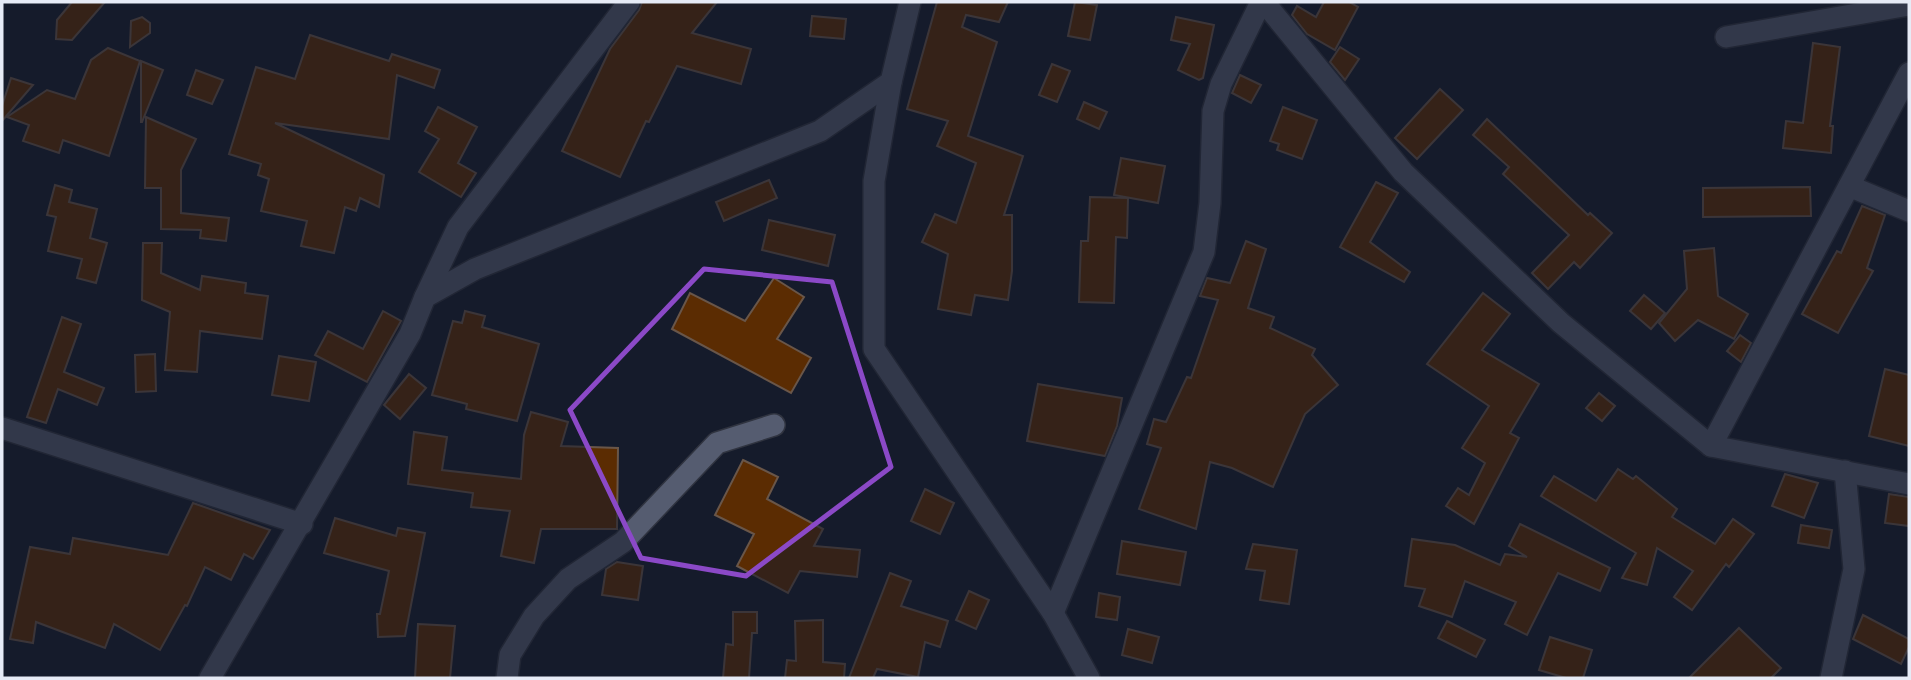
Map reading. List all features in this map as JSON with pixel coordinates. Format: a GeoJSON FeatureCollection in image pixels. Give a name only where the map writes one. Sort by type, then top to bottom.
{"type":"FeatureCollection","features":[{"type":"Feature","properties":{"kind":"street"},"geometry":{"type":"LineString","coordinates":[[210,678],[302,524],[410,334],[458,227],[629,2]]}},
{"type":"Feature","properties":{"kind":"street"},"geometry":{"type":"LineString","coordinates":[[910,2],[891,82],[874,181],[874,349],[1053,613],[1089,678]]}},
{"type":"Feature","properties":{"kind":"street"},"geometry":{"type":"LineString","coordinates":[[1053,613],[1204,251],[1210,203],[1213,111],[1221,84],[1262,2],[1403,172],[1561,323],[1711,446],[1909,484]]}},
{"type":"Feature","properties":{"kind":"street"},"geometry":{"type":"LineString","coordinates":[[1726,37],[1909,5]]}},
{"type":"Feature","properties":{"kind":"street"},"geometry":{"type":"LineString","coordinates":[[1711,446],[1909,73]]}},
{"type":"Feature","properties":{"kind":"street"},"geometry":{"type":"LineString","coordinates":[[425,297],[475,269],[820,131],[891,82]]}},
{"type":"Feature","properties":{"kind":"street"},"geometry":{"type":"LineString","coordinates":[[1849,186],[1909,211]]}},
{"type":"Feature","properties":{"kind":"street"},"geometry":{"type":"LineString","coordinates":[[507,678],[510,655],[534,616],[568,579],[623,542],[717,443],[774,425]]}},
{"type":"Feature","properties":{"kind":"street"},"geometry":{"type":"LineString","coordinates":[[2,428],[302,524]]}},
{"type":"Feature","properties":{"kind":"street"},"geometry":{"type":"LineString","coordinates":[[1831,678],[1854,569],[1845,471]]}},
{"type":"Feature","properties":{"kind":"highlighted area"},"geometry":{"type":"Polygon","coordinates":[[[704,269],[832,282],[891,467],[746,576],[641,558],[570,410],[704,269]]]}},
{"type":"Feature","properties":{"kind":"building"},"geometry":{"type":"Polygon","coordinates":[[[72,2],[105,2],[72,40],[56,39],[57,20],[72,2]]]}},
{"type":"Feature","properties":{"kind":"building"},"geometry":{"type":"Polygon","coordinates":[[[642,2],[717,2],[692,33],[751,49],[741,84],[677,66],[649,122],[646,121],[620,177],[562,151],[610,49],[642,2]]]}},
{"type":"Feature","properties":{"kind":"building"},"geometry":{"type":"Polygon","coordinates":[[[937,2],[1008,2],[999,22],[966,15],[962,27],[997,42],[968,136],[1023,156],[1004,215],[1012,215],[1012,271],[1008,300],[975,295],[971,315],[938,309],[948,254],[922,242],[935,214],[956,223],[976,163],[937,146],[948,121],[907,109],[937,2]]]}},
{"type":"Feature","properties":{"kind":"building"},"geometry":{"type":"Polygon","coordinates":[[[1075,2],[1097,5],[1090,40],[1068,36],[1075,2]]]}},
{"type":"Feature","properties":{"kind":"building"},"geometry":{"type":"Polygon","coordinates":[[[1324,2],[1349,2],[1358,7],[1335,50],[1307,34],[1292,15],[1297,6],[1316,17],[1324,2]]]}},
{"type":"Feature","properties":{"kind":"building"},"geometry":{"type":"Polygon","coordinates":[[[812,16],[846,19],[844,39],[810,36],[812,16]]]}},
{"type":"Feature","properties":{"kind":"building"},"geometry":{"type":"Polygon","coordinates":[[[142,17],[150,23],[150,33],[130,47],[131,21],[142,17]]]}},
{"type":"Feature","properties":{"kind":"building"},"geometry":{"type":"Polygon","coordinates":[[[1176,17],[1214,25],[1203,78],[1199,80],[1178,70],[1190,44],[1171,40],[1176,17]]]}},
{"type":"Feature","properties":{"kind":"building"},"geometry":{"type":"Polygon","coordinates":[[[310,35],[389,61],[392,54],[440,70],[434,88],[397,75],[389,139],[275,123],[384,175],[379,207],[360,198],[356,211],[345,207],[334,253],[301,246],[307,221],[261,211],[269,179],[258,175],[261,164],[229,154],[256,67],[295,79],[310,35]]]}},
{"type":"Feature","properties":{"kind":"building"},"geometry":{"type":"Polygon","coordinates":[[[1813,43],[1840,47],[1830,126],[1833,126],[1831,153],[1783,148],[1786,121],[1803,123],[1813,43]]]}},
{"type":"Feature","properties":{"kind":"building"},"geometry":{"type":"Polygon","coordinates":[[[1340,47],[1359,59],[1345,80],[1330,62],[1340,47]]]}},
{"type":"Feature","properties":{"kind":"building"},"geometry":{"type":"Polygon","coordinates":[[[108,48],[140,61],[109,156],[63,140],[59,153],[23,141],[29,125],[7,117],[47,90],[75,99],[91,60],[108,48]]]}},
{"type":"Feature","properties":{"kind":"building"},"geometry":{"type":"Polygon","coordinates":[[[141,61],[163,70],[142,122],[141,122],[141,61]]]}},
{"type":"Feature","properties":{"kind":"building"},"geometry":{"type":"Polygon","coordinates":[[[1052,64],[1070,71],[1057,102],[1039,95],[1052,64]]]}},
{"type":"Feature","properties":{"kind":"building"},"geometry":{"type":"Polygon","coordinates":[[[196,70],[223,80],[212,104],[187,95],[196,70]]]}},
{"type":"Feature","properties":{"kind":"building"},"geometry":{"type":"Polygon","coordinates":[[[1240,75],[1261,85],[1251,103],[1232,93],[1240,75]]]}},
{"type":"Feature","properties":{"kind":"building"},"geometry":{"type":"Polygon","coordinates":[[[11,78],[33,85],[2,121],[2,106],[11,78]]]}},
{"type":"Feature","properties":{"kind":"building"},"geometry":{"type":"Polygon","coordinates":[[[1440,89],[1463,110],[1417,159],[1395,138],[1440,89]]]}},
{"type":"Feature","properties":{"kind":"building"},"geometry":{"type":"Polygon","coordinates":[[[1084,102],[1107,112],[1099,129],[1077,119],[1084,102]]]}},
{"type":"Feature","properties":{"kind":"building"},"geometry":{"type":"Polygon","coordinates":[[[438,107],[477,127],[458,163],[476,173],[461,197],[419,172],[439,139],[425,131],[438,107]]]}},
{"type":"Feature","properties":{"kind":"building"},"geometry":{"type":"Polygon","coordinates":[[[1283,107],[1317,120],[1302,159],[1277,150],[1279,144],[1270,141],[1283,107]]]}},
{"type":"Feature","properties":{"kind":"building"},"geometry":{"type":"Polygon","coordinates":[[[146,117],[196,139],[181,170],[181,213],[229,218],[226,241],[200,238],[201,230],[161,229],[161,188],[145,188],[146,117]]]}},
{"type":"Feature","properties":{"kind":"building"},"geometry":{"type":"Polygon","coordinates":[[[1487,119],[1588,215],[1590,213],[1612,233],[1580,268],[1574,262],[1548,289],[1532,273],[1569,235],[1503,174],[1509,167],[1473,135],[1487,119]]]}},
{"type":"Feature","properties":{"kind":"building"},"geometry":{"type":"Polygon","coordinates":[[[1121,158],[1165,166],[1158,203],[1114,195],[1121,158]]]}},
{"type":"Feature","properties":{"kind":"building"},"geometry":{"type":"Polygon","coordinates":[[[769,180],[777,198],[724,221],[716,202],[769,180]]]}},
{"type":"Feature","properties":{"kind":"building"},"geometry":{"type":"Polygon","coordinates":[[[1376,182],[1398,193],[1370,242],[1410,272],[1404,282],[1340,247],[1376,182]]]}},
{"type":"Feature","properties":{"kind":"building"},"geometry":{"type":"Polygon","coordinates":[[[55,185],[72,190],[69,202],[97,209],[90,238],[107,243],[96,283],[77,278],[82,259],[48,251],[56,217],[47,215],[55,185]]]}},
{"type":"Feature","properties":{"kind":"building"},"geometry":{"type":"Polygon","coordinates":[[[1810,187],[1811,216],[1703,217],[1703,188],[1810,187]]]}},
{"type":"Feature","properties":{"kind":"building"},"geometry":{"type":"Polygon","coordinates":[[[1090,197],[1128,198],[1127,238],[1116,237],[1114,303],[1079,302],[1081,241],[1088,241],[1090,197]]]}},
{"type":"Feature","properties":{"kind":"building"},"geometry":{"type":"Polygon","coordinates":[[[1862,206],[1885,215],[1867,268],[1873,271],[1838,333],[1802,314],[1837,251],[1841,253],[1862,206]]]}},
{"type":"Feature","properties":{"kind":"building"},"geometry":{"type":"Polygon","coordinates":[[[769,220],[835,235],[828,266],[762,250],[769,220]]]}},
{"type":"Feature","properties":{"kind":"building"},"geometry":{"type":"Polygon","coordinates":[[[1246,241],[1266,249],[1248,308],[1274,317],[1270,328],[1315,349],[1312,355],[1338,385],[1305,414],[1273,487],[1232,468],[1210,462],[1196,529],[1139,509],[1161,448],[1147,444],[1154,419],[1166,422],[1187,377],[1191,378],[1218,300],[1200,296],[1207,278],[1230,283],[1246,241]]]}},
{"type":"Feature","properties":{"kind":"building"},"geometry":{"type":"Polygon","coordinates":[[[143,243],[162,243],[161,273],[200,290],[202,276],[246,283],[245,293],[268,296],[262,339],[200,331],[197,372],[165,370],[170,312],[142,300],[143,243]]]}},
{"type":"Feature","properties":{"kind":"building"},"geometry":{"type":"Polygon","coordinates":[[[1714,248],[1718,296],[1748,314],[1734,339],[1698,320],[1675,341],[1659,323],[1687,289],[1684,251],[1714,248]]]}},
{"type":"Feature","properties":{"kind":"building"},"geometry":{"type":"Polygon","coordinates":[[[774,278],[804,297],[777,339],[811,358],[791,393],[672,329],[690,293],[745,321],[774,278]]]}},
{"type":"Feature","properties":{"kind":"building"},"geometry":{"type":"Polygon","coordinates":[[[1483,293],[1510,314],[1482,350],[1539,384],[1510,433],[1519,438],[1474,524],[1446,506],[1458,488],[1469,495],[1485,463],[1462,448],[1489,406],[1427,364],[1483,293]]]}},
{"type":"Feature","properties":{"kind":"building"},"geometry":{"type":"Polygon","coordinates":[[[1644,295],[1665,313],[1651,329],[1630,311],[1644,295]]]}},
{"type":"Feature","properties":{"kind":"building"},"geometry":{"type":"Polygon","coordinates":[[[383,311],[401,321],[367,382],[315,355],[328,331],[363,349],[383,311]]]}},
{"type":"Feature","properties":{"kind":"building"},"geometry":{"type":"Polygon","coordinates":[[[465,311],[485,316],[482,327],[539,344],[517,421],[466,409],[467,404],[432,395],[453,321],[462,323],[465,311]]]}},
{"type":"Feature","properties":{"kind":"building"},"geometry":{"type":"Polygon","coordinates":[[[62,317],[81,324],[64,372],[104,388],[97,405],[58,389],[46,423],[27,417],[62,317]]]}},
{"type":"Feature","properties":{"kind":"building"},"geometry":{"type":"Polygon","coordinates":[[[1740,335],[1751,343],[1741,362],[1727,351],[1740,335]]]}},
{"type":"Feature","properties":{"kind":"building"},"geometry":{"type":"Polygon","coordinates":[[[155,354],[156,391],[136,392],[135,355],[155,354]]]}},
{"type":"Feature","properties":{"kind":"building"},"geometry":{"type":"Polygon","coordinates":[[[279,356],[316,362],[309,401],[272,395],[279,356]]]}},
{"type":"Feature","properties":{"kind":"building"},"geometry":{"type":"Polygon","coordinates":[[[1885,369],[1909,375],[1909,446],[1869,436],[1885,369]]]}},
{"type":"Feature","properties":{"kind":"building"},"geometry":{"type":"Polygon","coordinates":[[[409,374],[426,388],[400,419],[384,405],[409,374]]]}},
{"type":"Feature","properties":{"kind":"building"},"geometry":{"type":"Polygon","coordinates":[[[1038,384],[1122,398],[1117,426],[1105,456],[1027,441],[1038,384]]]}},
{"type":"Feature","properties":{"kind":"building"},"geometry":{"type":"Polygon","coordinates":[[[1599,393],[1615,406],[1602,421],[1586,408],[1599,393]]]}},
{"type":"Feature","properties":{"kind":"building"},"geometry":{"type":"Polygon","coordinates":[[[531,412],[568,422],[561,446],[618,448],[617,529],[541,529],[534,563],[501,556],[510,511],[471,507],[473,493],[408,484],[414,432],[447,437],[442,470],[521,479],[524,435],[531,412]]]}},
{"type":"Feature","properties":{"kind":"building"},"geometry":{"type":"Polygon","coordinates":[[[743,460],[778,477],[767,499],[823,529],[814,546],[860,550],[857,577],[800,571],[788,593],[737,566],[754,534],[715,515],[743,460]]]}},
{"type":"Feature","properties":{"kind":"building"},"geometry":{"type":"Polygon","coordinates":[[[1618,469],[1633,479],[1636,476],[1677,509],[1672,517],[1715,544],[1733,519],[1754,534],[1729,567],[1726,564],[1692,610],[1674,597],[1693,571],[1657,548],[1647,585],[1622,578],[1636,553],[1541,496],[1554,476],[1596,501],[1618,469]]]}},
{"type":"Feature","properties":{"kind":"building"},"geometry":{"type":"Polygon","coordinates":[[[1785,474],[1818,483],[1804,518],[1772,506],[1785,474]]]}},
{"type":"Feature","properties":{"kind":"building"},"geometry":{"type":"Polygon","coordinates":[[[925,489],[954,503],[940,534],[911,521],[925,489]]]}},
{"type":"Feature","properties":{"kind":"building"},"geometry":{"type":"Polygon","coordinates":[[[1889,494],[1909,497],[1909,526],[1885,523],[1889,494]]]}},
{"type":"Feature","properties":{"kind":"building"},"geometry":{"type":"Polygon","coordinates":[[[193,503],[270,530],[253,559],[244,554],[231,580],[205,567],[187,606],[185,605],[160,650],[114,624],[105,648],[36,622],[33,643],[10,639],[30,547],[70,554],[73,538],[168,555],[193,503]]]}},
{"type":"Feature","properties":{"kind":"building"},"geometry":{"type":"Polygon","coordinates":[[[335,518],[396,536],[398,528],[425,533],[405,636],[378,637],[377,614],[380,614],[389,571],[324,553],[335,518]]]}},
{"type":"Feature","properties":{"kind":"building"},"geometry":{"type":"Polygon","coordinates":[[[1520,524],[1610,568],[1600,591],[1558,573],[1527,635],[1505,624],[1516,602],[1465,581],[1452,617],[1419,606],[1425,589],[1405,586],[1412,539],[1455,545],[1500,565],[1505,554],[1527,557],[1509,546],[1520,524]]]}},
{"type":"Feature","properties":{"kind":"building"},"geometry":{"type":"Polygon","coordinates":[[[1801,525],[1832,530],[1829,548],[1798,543],[1801,525]]]}},
{"type":"Feature","properties":{"kind":"building"},"geometry":{"type":"Polygon","coordinates":[[[1122,541],[1186,552],[1180,585],[1117,574],[1122,541]]]}},
{"type":"Feature","properties":{"kind":"building"},"geometry":{"type":"Polygon","coordinates":[[[1253,544],[1297,550],[1289,604],[1260,600],[1265,571],[1246,569],[1253,544]]]}},
{"type":"Feature","properties":{"kind":"building"},"geometry":{"type":"Polygon","coordinates":[[[617,562],[643,566],[638,600],[602,595],[606,569],[617,562]]]}},
{"type":"Feature","properties":{"kind":"building"},"geometry":{"type":"Polygon","coordinates":[[[890,573],[911,581],[901,606],[948,621],[940,647],[925,642],[918,677],[877,669],[873,678],[849,678],[890,573]]]}},
{"type":"Feature","properties":{"kind":"building"},"geometry":{"type":"Polygon","coordinates":[[[969,591],[989,600],[976,629],[956,620],[969,591]]]}},
{"type":"Feature","properties":{"kind":"building"},"geometry":{"type":"Polygon","coordinates":[[[1099,593],[1120,597],[1117,620],[1096,617],[1099,593]]]}},
{"type":"Feature","properties":{"kind":"building"},"geometry":{"type":"Polygon","coordinates":[[[733,612],[757,612],[757,633],[752,633],[749,678],[723,678],[726,644],[733,645],[733,612]]]}},
{"type":"Feature","properties":{"kind":"building"},"geometry":{"type":"Polygon","coordinates":[[[1863,615],[1909,639],[1909,647],[1901,664],[1853,639],[1863,615]]]}},
{"type":"Feature","properties":{"kind":"building"},"geometry":{"type":"Polygon","coordinates":[[[823,620],[823,662],[845,664],[844,678],[785,678],[787,660],[796,661],[795,621],[823,620]]]}},
{"type":"Feature","properties":{"kind":"building"},"geometry":{"type":"Polygon","coordinates":[[[1447,621],[1485,640],[1476,657],[1438,638],[1447,621]]]}},
{"type":"Feature","properties":{"kind":"building"},"geometry":{"type":"Polygon","coordinates":[[[418,624],[455,626],[450,678],[415,678],[418,624]]]}},
{"type":"Feature","properties":{"kind":"building"},"geometry":{"type":"Polygon","coordinates":[[[1739,628],[1781,668],[1771,678],[1689,678],[1739,628]]]}},
{"type":"Feature","properties":{"kind":"building"},"geometry":{"type":"Polygon","coordinates":[[[1128,629],[1159,637],[1152,663],[1122,655],[1128,629]]]}},
{"type":"Feature","properties":{"kind":"building"},"geometry":{"type":"Polygon","coordinates":[[[1550,637],[1592,650],[1583,678],[1566,678],[1539,670],[1550,637]]]}}]}
